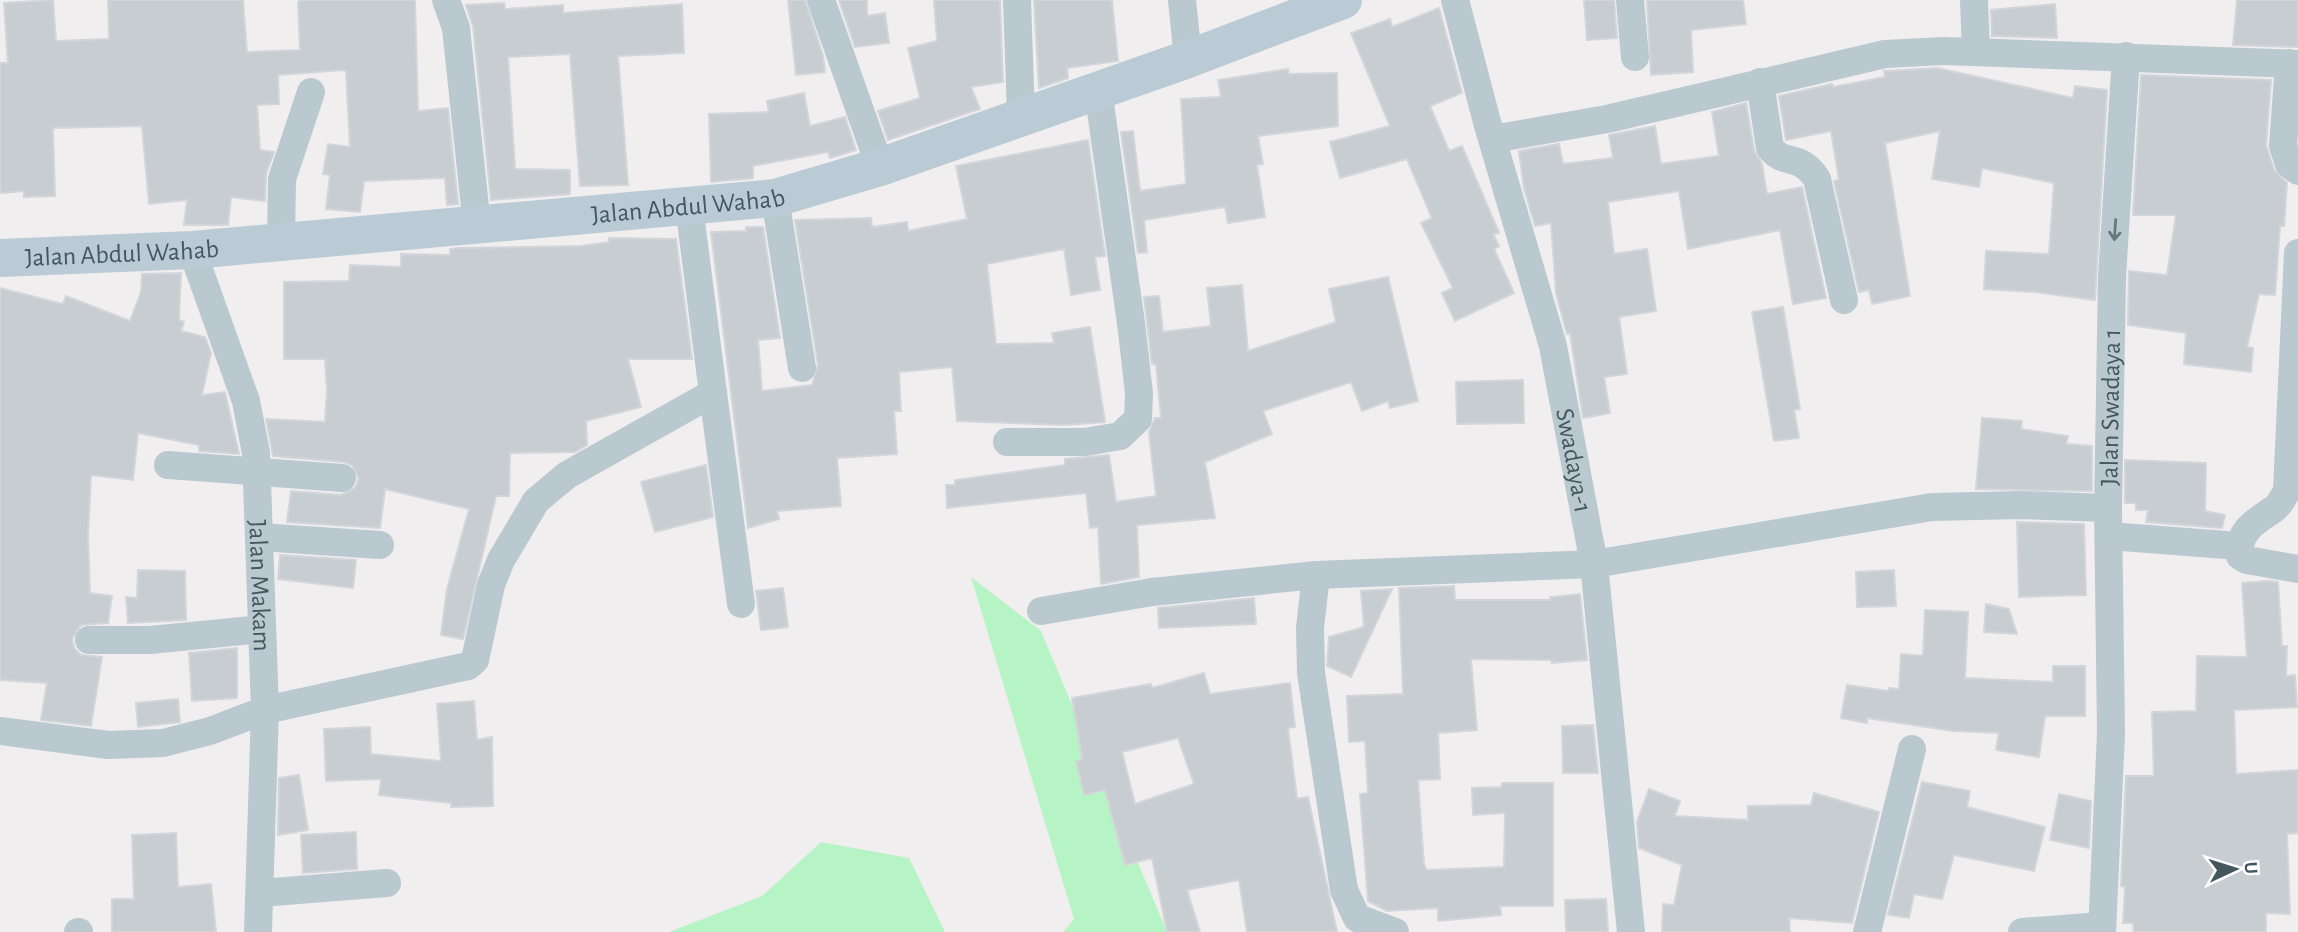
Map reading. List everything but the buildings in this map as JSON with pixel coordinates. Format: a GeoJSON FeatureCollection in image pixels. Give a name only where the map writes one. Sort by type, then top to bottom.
{"type":"FeatureCollection","features":[{"type":"Feature","properties":{"kind":"street"},"geometry":{"type":"LineString","coordinates":[[446,0],[456,28],[477,226]]}},
{"type":"Feature","properties":{"kind":"street"},"geometry":{"type":"LineString","coordinates":[[821,0],[880,167]]}},
{"type":"Feature","properties":{"kind":"street"},"geometry":{"type":"LineString","coordinates":[[1017,0],[1021,116]]}},
{"type":"Feature","properties":{"kind":"street"},"geometry":{"type":"LineString","coordinates":[[1182,0],[1188,59]]}},
{"type":"Feature","properties":{"kind":"street","name":"Jalan Abdul Wahab"},"geometry":{"type":"LineString","coordinates":[[0,258],[192,250],[775,198],[880,167],[1188,59],[1343,0]]}},
{"type":"Feature","properties":{"kind":"street","name":"Swadaya-1"},"geometry":{"type":"LineString","coordinates":[[1455,0],[1553,346],[1594,564],[1631,932]]}},
{"type":"Feature","properties":{"kind":"street"},"geometry":{"type":"LineString","coordinates":[[1630,0],[1635,57]]}},
{"type":"Feature","properties":{"kind":"street"},"geometry":{"type":"LineString","coordinates":[[1973,0],[1976,52]]}},
{"type":"Feature","properties":{"kind":"street"},"geometry":{"type":"LineString","coordinates":[[1490,131],[1607,119],[1861,58],[1916,52],[2126,56],[2293,63],[2283,146],[2289,164],[2298,171]]}},
{"type":"Feature","properties":{"kind":"street","name":"Jalan Swadaya 1"},"geometry":{"type":"LineString","coordinates":[[2102,929],[2111,733],[2108,508],[2112,277],[2126,56]]}},
{"type":"Feature","properties":{"kind":"street"},"geometry":{"type":"LineString","coordinates":[[1760,82],[1770,148],[1776,156],[1810,167],[1817,179],[1844,300]]}},
{"type":"Feature","properties":{"kind":"street"},"geometry":{"type":"LineString","coordinates":[[1007,442],[1085,442],[1120,436],[1138,419],[1139,393],[1131,323],[1098,90]]}},
{"type":"Feature","properties":{"kind":"street"},"geometry":{"type":"LineString","coordinates":[[281,242],[282,179],[311,92]]}},
{"type":"Feature","properties":{"kind":"street"},"geometry":{"type":"LineString","coordinates":[[775,198],[802,368]]}},
{"type":"Feature","properties":{"kind":"street"},"geometry":{"type":"LineString","coordinates":[[689,206],[741,604]]}},
{"type":"Feature","properties":{"kind":"street","name":"Jalan Makam"},"geometry":{"type":"LineString","coordinates":[[192,250],[246,401],[256,471],[265,710],[258,932]]}},
{"type":"Feature","properties":{"kind":"street"},"geometry":{"type":"LineString","coordinates":[[2298,253],[2287,491],[2276,508],[2255,519],[2239,546],[2240,555],[2247,561],[2298,569]]}},
{"type":"Feature","properties":{"kind":"street"},"geometry":{"type":"LineString","coordinates":[[0,731],[108,745],[163,743],[201,734],[265,710],[468,666],[475,660],[491,585],[501,560],[536,501],[567,475],[713,393]]}},
{"type":"Feature","properties":{"kind":"street"},"geometry":{"type":"LineString","coordinates":[[168,465],[342,478]]}},
{"type":"Feature","properties":{"kind":"street"},"geometry":{"type":"LineString","coordinates":[[1041,611],[1152,592],[1316,575],[1594,564],[1932,507],[2021,505],[2108,508]]}},
{"type":"Feature","properties":{"kind":"street"},"geometry":{"type":"LineString","coordinates":[[2109,536],[2239,546]]}},
{"type":"Feature","properties":{"kind":"street"},"geometry":{"type":"LineString","coordinates":[[259,537],[380,545]]}},
{"type":"Feature","properties":{"kind":"street"},"geometry":{"type":"LineString","coordinates":[[1316,575],[1310,628],[1311,673],[1344,890],[1357,918],[1395,932]]}},
{"type":"Feature","properties":{"kind":"street"},"geometry":{"type":"LineString","coordinates":[[89,640],[150,640],[262,629]]}},
{"type":"Feature","properties":{"kind":"street"},"geometry":{"type":"LineString","coordinates":[[1867,932],[1912,748]]}},
{"type":"Feature","properties":{"kind":"street"},"geometry":{"type":"LineString","coordinates":[[260,893],[387,883]]}},
{"type":"Feature","properties":{"kind":"street"},"geometry":{"type":"LineString","coordinates":[[2021,932],[2102,929]]}},
{"type":"Feature","properties":{"kind":"green space"},"geometry":{"type":"Polygon","coordinates":[[[971,577],[1041,631],[1167,932],[1063,932],[1074,919],[971,577]]]}},
{"type":"Feature","properties":{"kind":"green space"},"geometry":{"type":"Polygon","coordinates":[[[821,842],[909,858],[945,932],[669,932],[762,896],[821,842]]]}}]}
